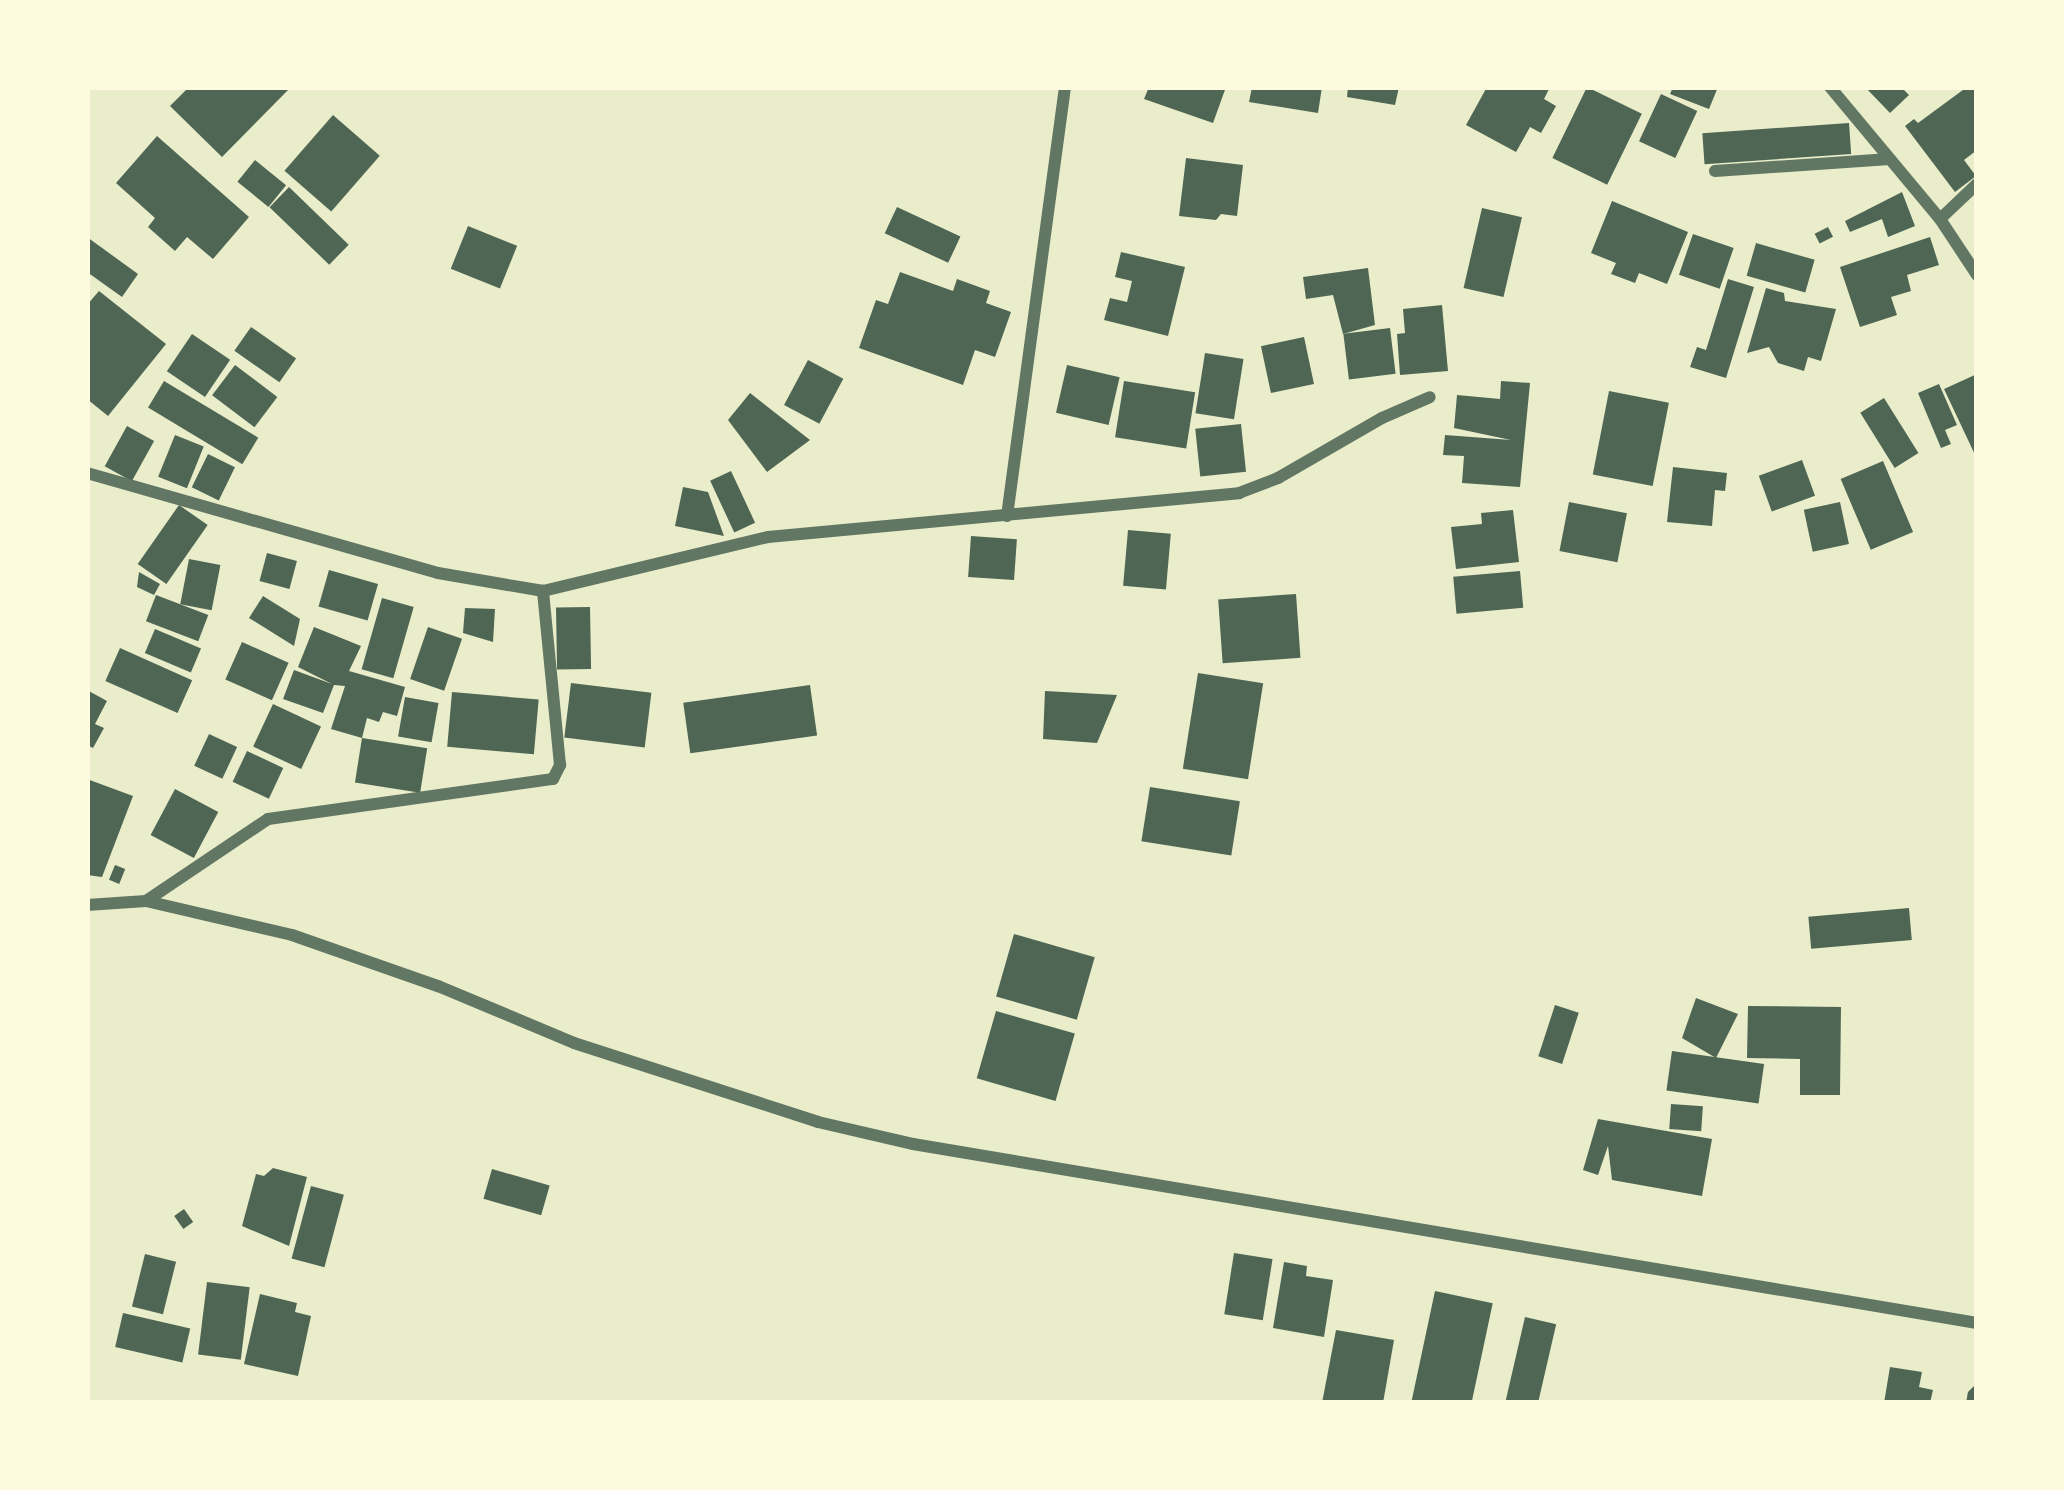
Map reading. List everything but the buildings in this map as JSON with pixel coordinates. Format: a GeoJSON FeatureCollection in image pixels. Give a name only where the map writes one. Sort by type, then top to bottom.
{"type":"FeatureCollection","features":[{"type":"Feature","properties":{"kind":"street"},"geometry":{"type":"LineString","coordinates":[[1007,516],[1065,87]]}},
{"type":"Feature","properties":{"kind":"street"},"geometry":{"type":"LineString","coordinates":[[1830,87],[1940,220],[1977,275]]}},
{"type":"Feature","properties":{"kind":"street"},"geometry":{"type":"LineString","coordinates":[[1715,171],[1890,159]]}},
{"type":"Feature","properties":{"kind":"street"},"geometry":{"type":"LineString","coordinates":[[1940,220],[1977,184]]}},
{"type":"Feature","properties":{"kind":"street"},"geometry":{"type":"LineString","coordinates":[[87,473],[438,573],[543,591],[726,544],[1239,493],[1278,478],[1382,418],[1430,398]]}},
{"type":"Feature","properties":{"kind":"street"},"geometry":{"type":"LineString","coordinates":[[146,901],[268,819],[553,778],[560,765],[543,591]]}},
{"type":"Feature","properties":{"kind":"street"},"geometry":{"type":"LineString","coordinates":[[87,905],[146,901],[292,935],[438,986],[574,1043],[875,1135],[1977,1322]]}}]}
